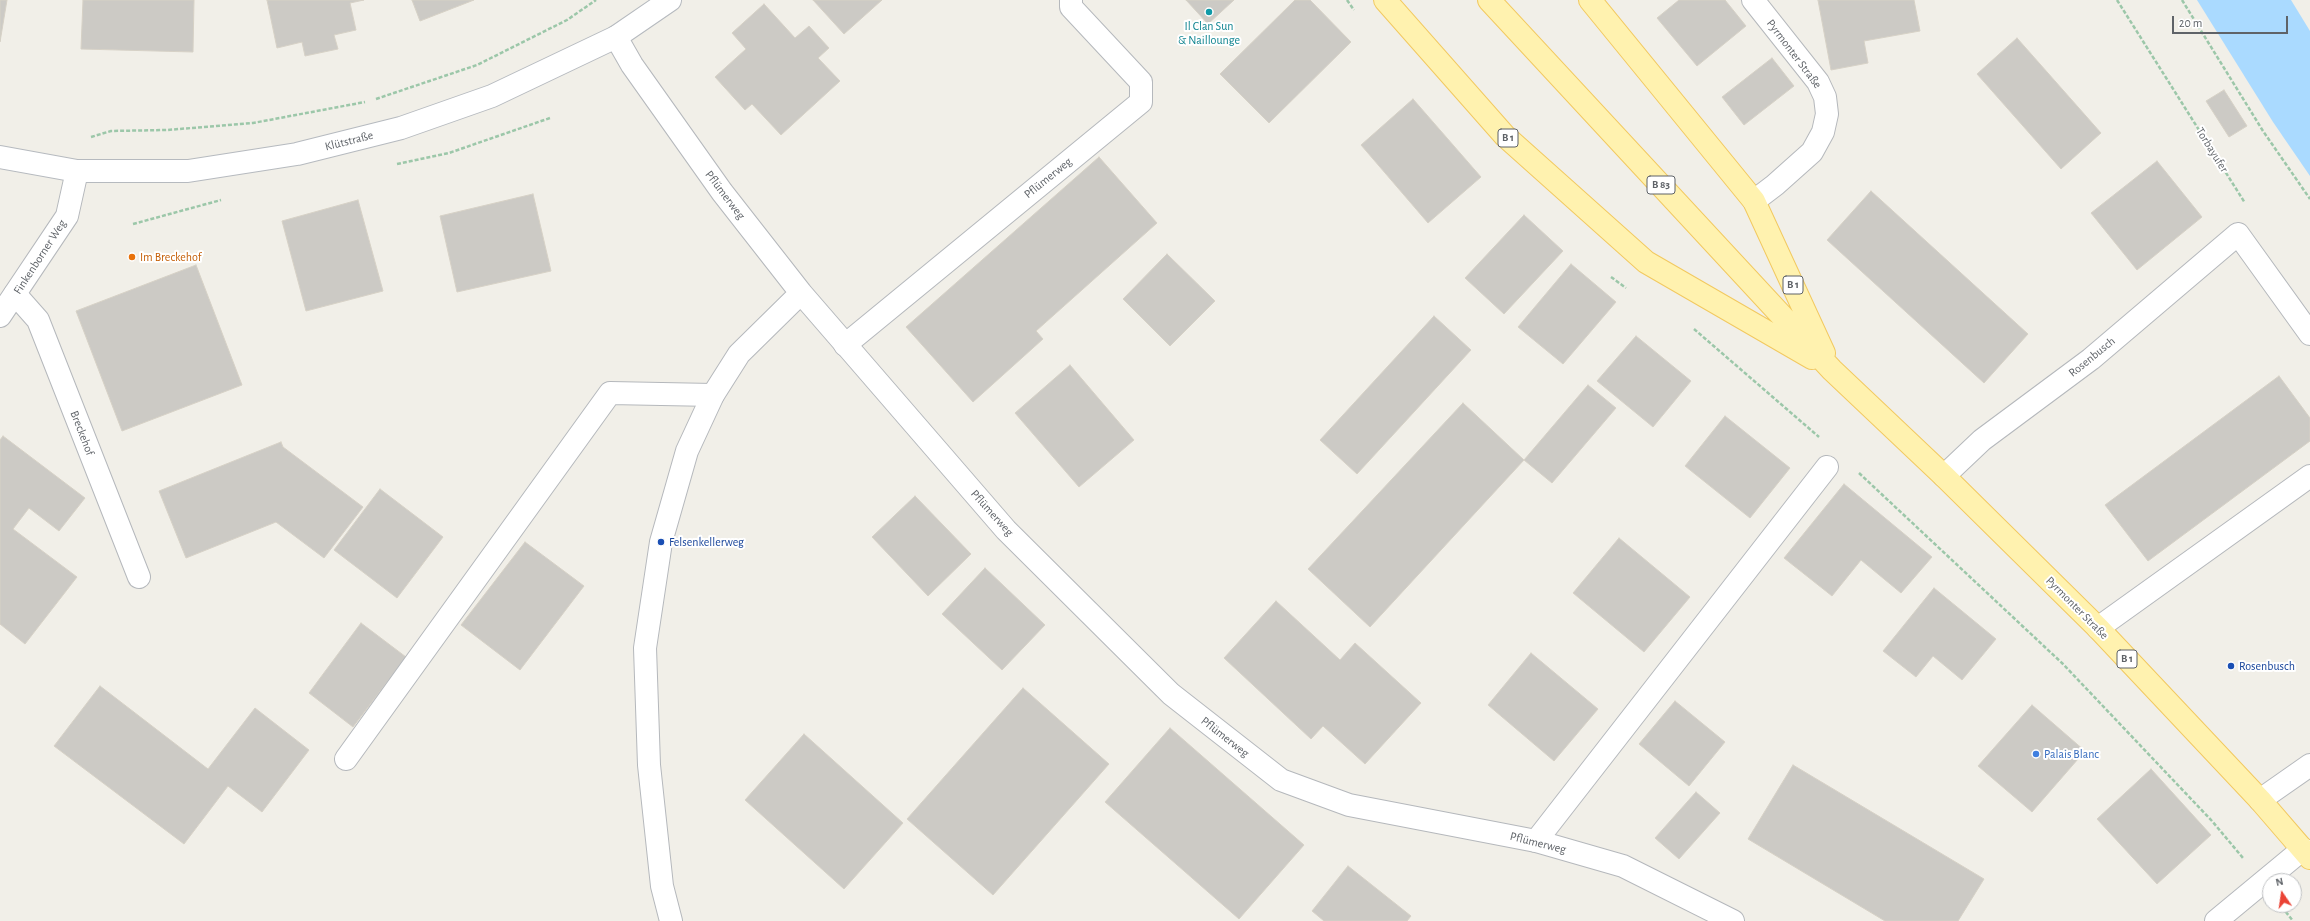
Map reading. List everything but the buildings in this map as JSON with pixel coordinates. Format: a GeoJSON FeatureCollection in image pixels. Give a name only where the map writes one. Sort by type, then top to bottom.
{"type":"FeatureCollection","features":[{"type":"Feature","properties":{"kind":"main road","name":"B 1"},"geometry":{"type":"LineString","coordinates":[[1385,0],[1505,136],[1646,262],[1832,370]]}},
{"type":"Feature","properties":{"kind":"main road","name":"B 83"},"geometry":{"type":"LineString","coordinates":[[1489,0],[1832,370]]}},
{"type":"Feature","properties":{"kind":"main road","name":"B 1"},"geometry":{"type":"LineString","coordinates":[[1590,0],[1754,201],[1832,370]]}},
{"type":"Feature","properties":{"kind":"main road","name":"Pyrmonter Straße"},"geometry":{"type":"LineString","coordinates":[[1832,370],[1944,476],[2098,628],[2260,800],[2307,853]]}},
{"type":"Feature","properties":{"kind":"street","name":"Klütstraße"},"geometry":{"type":"LineString","coordinates":[[0,157],[77,171],[188,171],[296,154],[401,128],[492,96],[616,37],[670,0]]}},
{"type":"Feature","properties":{"kind":"street","name":"Pflümerweg"},"geometry":{"type":"LineString","coordinates":[[845,345],[1141,102],[1141,82],[1071,7],[1072,0]]}},
{"type":"Feature","properties":{"kind":"street","name":"Pyrmonter Straße"},"geometry":{"type":"LineString","coordinates":[[1753,0],[1818,82],[1825,97],[1826,114],[1823,132],[1812,152],[1775,185],[1754,201]]}},
{"type":"Feature","properties":{"kind":"street","name":"Pflümerweg"},"geometry":{"type":"LineString","coordinates":[[616,37],[632,65],[722,192],[801,293],[1006,530],[1171,694],[1281,780],[1349,805],[1536,841],[1623,866],[1733,921]]}},
{"type":"Feature","properties":{"kind":"street","name":"Finkenborner Weg"},"geometry":{"type":"LineString","coordinates":[[0,316],[67,216],[77,171]]}},
{"type":"Feature","properties":{"kind":"street","name":"Rosenbusch"},"geometry":{"type":"LineString","coordinates":[[1944,476],[1982,440],[2091,359],[2238,234],[2310,334]]}},
{"type":"Feature","properties":{"kind":"street"},"geometry":{"type":"LineString","coordinates":[[671,921],[662,886],[648,765],[645,648],[661,542],[687,451],[713,395],[739,354],[801,293]]}},
{"type":"Feature","properties":{"kind":"street","name":"Breckehof"},"geometry":{"type":"LineString","coordinates":[[15,294],[38,320],[139,577]]}},
{"type":"Feature","properties":{"kind":"street"},"geometry":{"type":"LineString","coordinates":[[346,759],[610,393],[713,395]]}},
{"type":"Feature","properties":{"kind":"street"},"geometry":{"type":"LineString","coordinates":[[1536,841],[1826,467]]}},
{"type":"Feature","properties":{"kind":"street"},"geometry":{"type":"LineString","coordinates":[[2098,628],[2310,476]]}},
{"type":"Feature","properties":{"kind":"street"},"geometry":{"type":"LineString","coordinates":[[2260,800],[2310,765]]}},
{"type":"Feature","properties":{"kind":"street"},"geometry":{"type":"LineString","coordinates":[[2277,873],[2307,853]]}},
{"type":"Feature","properties":{"kind":"street"},"geometry":{"type":"LineString","coordinates":[[2216,921],[2262,883]]}},
{"type":"Feature","properties":{"kind":"path"},"geometry":{"type":"LineString","coordinates":[[374,100],[477,65],[567,20],[596,0]]}},
{"type":"Feature","properties":{"kind":"path","name":"Torbayufer"},"geometry":{"type":"LineString","coordinates":[[2117,0],[2248,207]]}},
{"type":"Feature","properties":{"kind":"path"},"geometry":{"type":"LineString","coordinates":[[2182,0],[2263,130],[2310,199]]}},
{"type":"Feature","properties":{"kind":"path"},"geometry":{"type":"LineString","coordinates":[[112,131],[167,130],[253,123],[366,102]]}},
{"type":"Feature","properties":{"kind":"path"},"geometry":{"type":"LineString","coordinates":[[1693,328],[1729,357],[1820,438]]}},
{"type":"Feature","properties":{"kind":"path"},"geometry":{"type":"LineString","coordinates":[[1854,468],[2063,664],[2212,821],[2262,881]]}},
{"type":"Feature","properties":{"kind":"water"},"geometry":{"type":"Polygon","coordinates":[[[2197,0],[2291,0],[2310,31],[2310,176],[2273,122],[2197,0]]]}},
{"type":"Feature","properties":{"kind":"place","name":"Il Clan Sun & Naillounge"},"geometry":{"type":"Point","coordinates":[1209,12]}},
{"type":"Feature","properties":{"kind":"place","name":"Im Breckehof"},"geometry":{"type":"Point","coordinates":[132,257]}},
{"type":"Feature","properties":{"kind":"place","name":"Felsenkellerweg"},"geometry":{"type":"Point","coordinates":[661,542]}},
{"type":"Feature","properties":{"kind":"place","name":"Rosenbusch"},"geometry":{"type":"Point","coordinates":[2231,666]}},
{"type":"Feature","properties":{"kind":"place","name":"Palais Blanc"},"geometry":{"type":"Point","coordinates":[2036,754]}}]}
